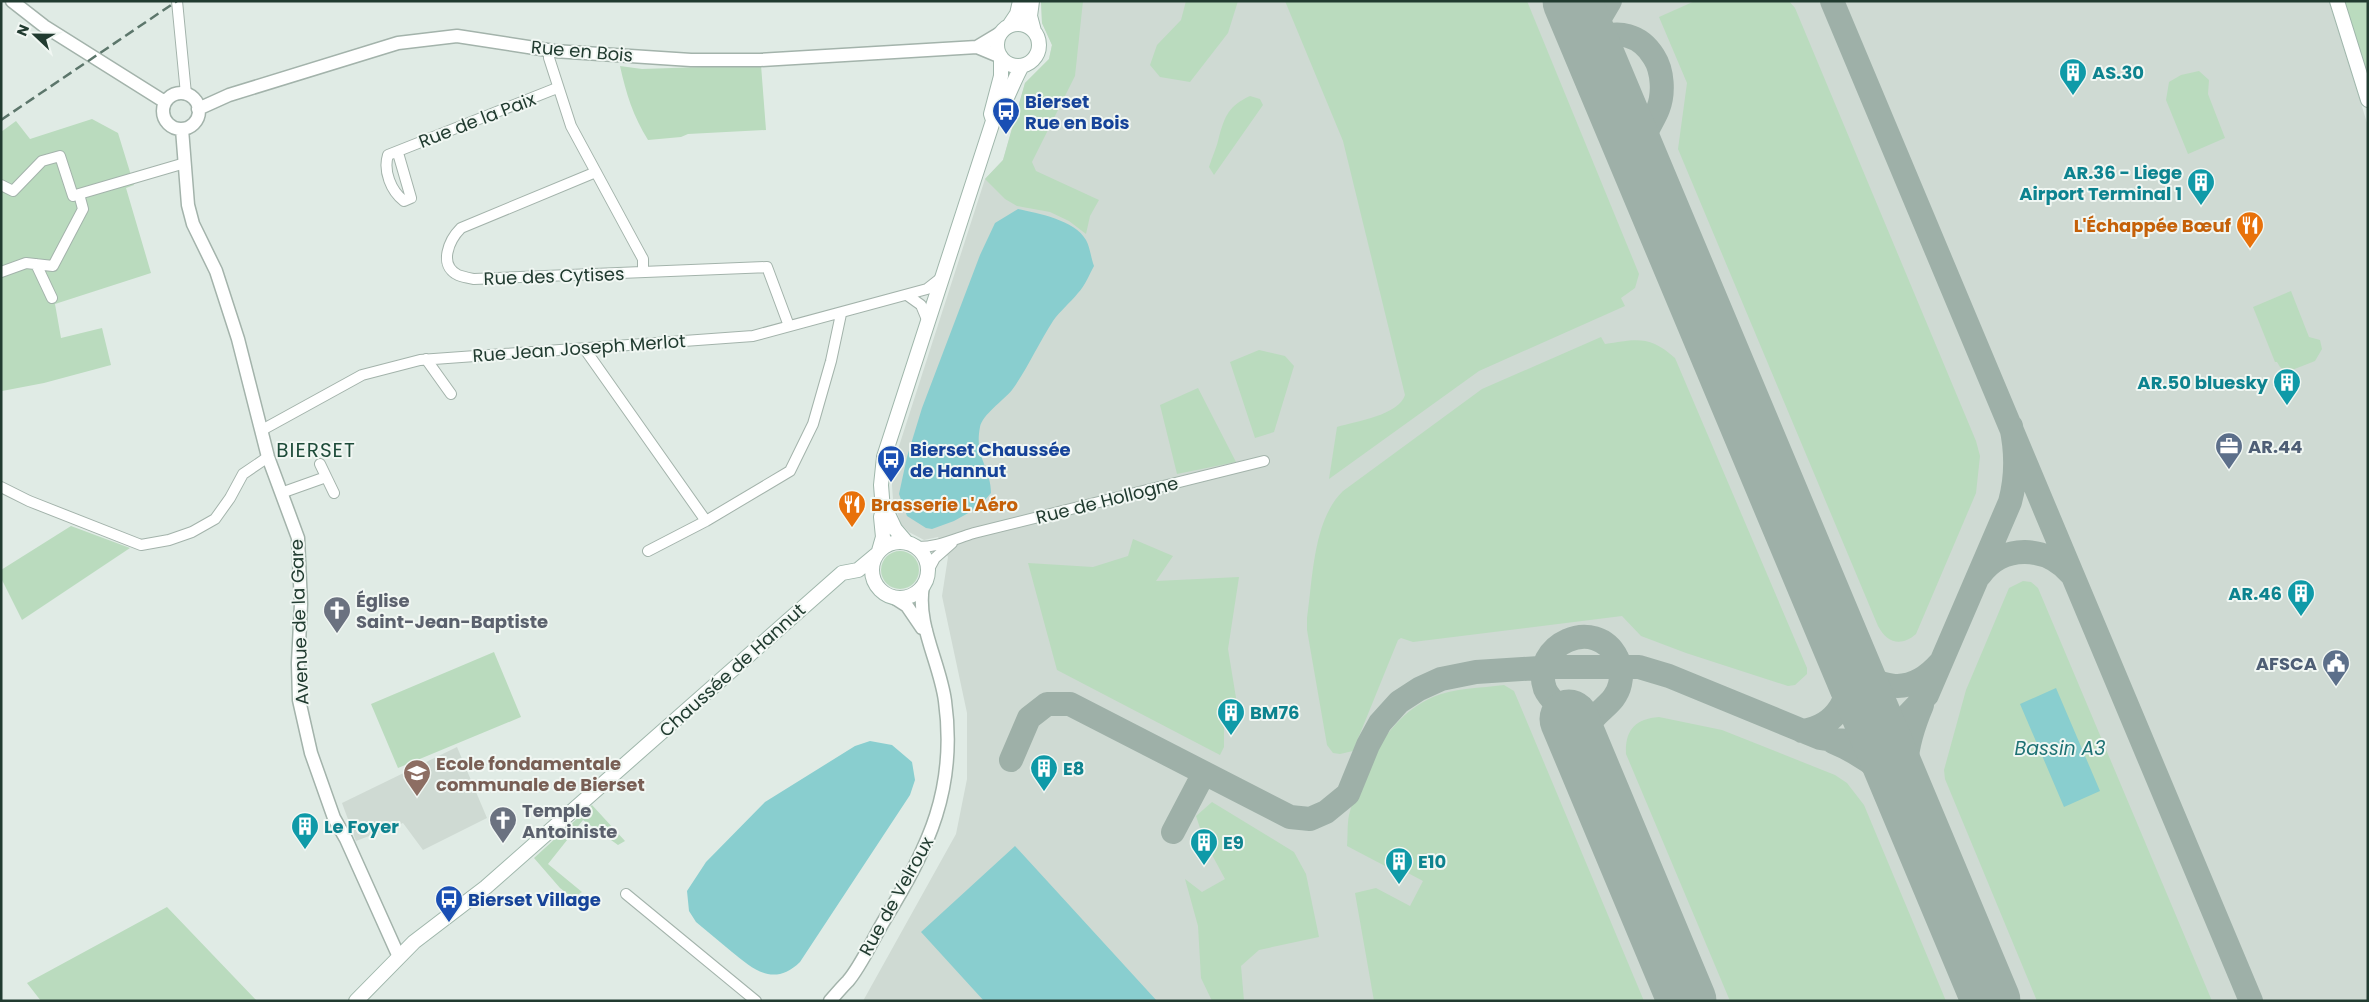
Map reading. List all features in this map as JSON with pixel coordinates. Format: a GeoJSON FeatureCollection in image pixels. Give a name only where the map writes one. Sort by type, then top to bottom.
{"type":"FeatureCollection","features":[{"type":"Feature","properties":{"kind":"main road"},"geometry":{"type":"LineString","coordinates":[[877,586],[872,571],[883,532],[881,517],[884,510],[880,485],[884,457],[993,121],[991,114],[1001,76],[1001,57],[997,45],[1005,29],[1017,14],[1020,1]]}},
{"type":"Feature","properties":{"kind":"main road"},"geometry":{"type":"LineString","coordinates":[[1001,57],[1010,65],[1022,66],[1029,63],[1038,52],[1038,37],[1034,31],[1030,16],[1032,1]]}},
{"type":"Feature","properties":{"kind":"main road"},"geometry":{"type":"LineString","coordinates":[[2337,1],[2368,100]]}},
{"type":"Feature","properties":{"kind":"main road"},"geometry":{"type":"LineString","coordinates":[[1005,29],[1021,24],[1034,31]]}},
{"type":"Feature","properties":{"kind":"main road"},"geometry":{"type":"LineString","coordinates":[[993,121],[999,117],[1011,85],[1022,66]]}},
{"type":"Feature","properties":{"kind":"main road"},"geometry":{"type":"LineString","coordinates":[[839,578],[862,578],[893,597],[909,596],[923,586],[928,571],[924,556],[894,529],[888,514],[884,510]]}},
{"type":"Feature","properties":{"kind":"main road"},"geometry":{"type":"LineString","coordinates":[[878,553],[892,543],[911,545]]}},
{"type":"Feature","properties":{"kind":"main road","name":"Chaussée de Hannut"},"geometry":{"type":"LineString","coordinates":[[361,999],[414,942],[486,887],[825,587],[839,578],[842,573],[862,567],[878,553]]}},
{"type":"Feature","properties":{"kind":"street"},"geometry":{"type":"LineString","coordinates":[[12,1],[44,26],[165,102]]}},
{"type":"Feature","properties":{"kind":"street"},"geometry":{"type":"LineString","coordinates":[[177,1],[186,94]]}},
{"type":"Feature","properties":{"kind":"street","name":"Rue en Bois"},"geometry":{"type":"LineString","coordinates":[[977,47],[1005,29]]}},
{"type":"Feature","properties":{"kind":"street","name":"Rue en Bois"},"geometry":{"type":"LineString","coordinates":[[198,109],[229,95],[398,43],[457,36],[549,50],[701,60],[760,60],[977,47],[1001,57]]}},
{"type":"Feature","properties":{"kind":"street"},"geometry":{"type":"LineString","coordinates":[[549,50],[549,58],[557,88],[571,126],[643,259],[643,272],[767,268],[789,326]]}},
{"type":"Feature","properties":{"kind":"street","name":"Rue de la Paix"},"geometry":{"type":"LineString","coordinates":[[398,153],[404,148],[557,88]]}},
{"type":"Feature","properties":{"kind":"street"},"geometry":{"type":"LineString","coordinates":[[186,94],[194,100],[198,109],[197,118],[193,124],[182,129],[170,125],[166,121],[163,109],[165,102],[172,95],[186,94]]}},
{"type":"Feature","properties":{"kind":"street","name":"Avenue de la Gare"},"geometry":{"type":"LineString","coordinates":[[182,129],[188,205],[193,224],[216,271],[238,339],[268,457],[296,533],[300,559],[299,700],[311,752],[334,818],[346,839],[399,957]]}},
{"type":"Feature","properties":{"kind":"street"},"geometry":{"type":"LineString","coordinates":[[1,185],[13,191],[42,161],[60,156],[72,196],[185,163]]}},
{"type":"Feature","properties":{"kind":"street","name":"Rue des Cytises"},"geometry":{"type":"LineString","coordinates":[[596,172],[461,228],[451,238],[447,252],[449,266],[457,274],[474,280],[643,272]]}},
{"type":"Feature","properties":{"kind":"street"},"geometry":{"type":"LineString","coordinates":[[1,272],[26,263],[53,266],[83,209],[79,194]]}},
{"type":"Feature","properties":{"kind":"street"},"geometry":{"type":"LineString","coordinates":[[36,264],[52,298]]}},
{"type":"Feature","properties":{"kind":"street","name":"Rue Jean Joseph Merlot"},"geometry":{"type":"LineString","coordinates":[[262,430],[362,375],[426,359],[753,336],[841,314],[927,289],[942,277]]}},
{"type":"Feature","properties":{"kind":"street"},"geometry":{"type":"LineString","coordinates":[[907,295],[921,305],[928,322]]}},
{"type":"Feature","properties":{"kind":"street"},"geometry":{"type":"LineString","coordinates":[[648,551],[706,521],[790,471],[813,424],[831,361],[841,314]]}},
{"type":"Feature","properties":{"kind":"street"},"geometry":{"type":"LineString","coordinates":[[584,348],[706,521]]}},
{"type":"Feature","properties":{"kind":"street"},"geometry":{"type":"LineString","coordinates":[[426,359],[452,394]]}},
{"type":"Feature","properties":{"kind":"street"},"geometry":{"type":"LineString","coordinates":[[1,487],[28,501],[141,545],[169,540],[192,532],[215,519],[230,498],[243,474],[268,457]]}},
{"type":"Feature","properties":{"kind":"street","name":"Rue de Hollogne"},"geometry":{"type":"LineString","coordinates":[[911,545],[929,547],[952,542],[974,533],[1264,461]]}},
{"type":"Feature","properties":{"kind":"street"},"geometry":{"type":"LineString","coordinates":[[320,464],[334,493]]}},
{"type":"Feature","properties":{"kind":"street"},"geometry":{"type":"LineString","coordinates":[[281,493],[326,477]]}},
{"type":"Feature","properties":{"kind":"street","name":"Rue de Hollogne"},"geometry":{"type":"LineString","coordinates":[[928,571],[935,558],[952,542]]}},
{"type":"Feature","properties":{"kind":"street","name":"Rue de Velroux"},"geometry":{"type":"LineString","coordinates":[[840,1001],[847,982],[921,858],[933,828],[941,800],[947,756],[947,714],[940,676],[926,630],[921,599],[923,586]]}},
{"type":"Feature","properties":{"kind":"street","name":"Rue de Velroux"},"geometry":{"type":"LineString","coordinates":[[893,597],[907,606],[922,628],[926,630]]}},
{"type":"Feature","properties":{"kind":"street"},"geometry":{"type":"LineString","coordinates":[[626,894],[756,1001]]}},
{"type":"Feature","properties":{"kind":"street","name":"Rue de Velroux"},"geometry":{"type":"LineString","coordinates":[[830,1001],[847,982]]}},
{"type":"Feature","properties":{"kind":"shaded area"},"geometry":{"type":"Polygon","coordinates":[[[1041,1],[2329,1],[2368,126],[2368,1001],[863,1001],[956,834],[967,779],[967,713],[942,596],[948,557],[938,537],[924,540],[909,532],[901,524],[893,500],[891,471],[985,179],[1003,160],[1025,83],[1049,59],[1052,45],[1042,23],[1041,1]]]}},
{"type":"Feature","properties":{"kind":"shaded area","name":"Ecole fondamentale communale de Bierset"},"geometry":{"type":"Polygon","coordinates":[[[457,747],[487,818],[423,850],[403,823],[356,841],[342,803],[457,747]]]}},
{"type":"Feature","properties":{"kind":"green space"},"geometry":{"type":"Polygon","coordinates":[[[1041,1],[1083,1],[1075,76],[1032,162],[1036,171],[1099,200],[1090,216],[1086,234],[1069,221],[1050,212],[1017,206],[1005,199],[985,179],[1003,160],[1025,83],[1049,59],[1052,45],[1042,23],[1041,1]]]}},
{"type":"Feature","properties":{"kind":"green space"},"geometry":{"type":"Polygon","coordinates":[[[1186,1],[1238,1],[1228,33],[1190,82],[1160,77],[1150,65],[1157,45],[1181,20],[1186,1]]]}},
{"type":"Feature","properties":{"kind":"green space"},"geometry":{"type":"Polygon","coordinates":[[[1285,1],[1527,1],[1639,274],[1635,288],[1621,298],[1625,306],[1479,371],[1329,479],[1337,427],[1366,420],[1395,408],[1405,395],[1343,141],[1285,1]]]}},
{"type":"Feature","properties":{"kind":"green space"},"geometry":{"type":"Polygon","coordinates":[[[1695,1],[1789,1],[1795,8],[1976,441],[1980,456],[1976,493],[1916,634],[1905,641],[1900,642],[1890,639],[1878,626],[1678,149],[1687,83],[1659,17],[1695,1]]]}},
{"type":"Feature","properties":{"kind":"green space"},"geometry":{"type":"Polygon","coordinates":[[[2343,1],[2368,1],[2368,80],[2343,1]]]}},
{"type":"Feature","properties":{"kind":"green space"},"geometry":{"type":"Polygon","coordinates":[[[761,65],[766,130],[688,134],[681,137],[648,140],[631,104],[620,66],[642,69],[761,65]]]}},
{"type":"Feature","properties":{"kind":"green space"},"geometry":{"type":"Polygon","coordinates":[[[2199,71],[2209,80],[2208,94],[2225,138],[2188,154],[2166,100],[2169,82],[2181,75],[2199,71]]]}},
{"type":"Feature","properties":{"kind":"green space"},"geometry":{"type":"Polygon","coordinates":[[[1250,96],[1260,99],[1263,105],[1214,175],[1209,167],[1223,123],[1229,112],[1237,104],[1250,96]]]}},
{"type":"Feature","properties":{"kind":"green space"},"geometry":{"type":"Polygon","coordinates":[[[92,119],[118,133],[134,185],[126,188],[151,273],[55,304],[61,338],[102,328],[111,365],[44,383],[2,391],[1,132],[16,121],[30,139],[92,119]]]}},
{"type":"Feature","properties":{"kind":"green space"},"geometry":{"type":"Polygon","coordinates":[[[2291,291],[2309,337],[2320,340],[2322,349],[2315,361],[2287,372],[2275,362],[2253,307],[2291,291]]]}},
{"type":"Feature","properties":{"kind":"green space"},"geometry":{"type":"Polygon","coordinates":[[[1601,337],[1605,344],[1634,340],[1650,342],[1658,345],[1675,358],[1807,668],[1807,674],[1795,685],[1788,686],[1686,653],[1641,636],[1622,616],[1413,642],[1401,638],[1398,640],[1353,751],[1340,754],[1333,753],[1327,745],[1307,630],[1307,618],[1316,550],[1320,533],[1333,503],[1343,491],[1482,389],[1601,337]]]}},
{"type":"Feature","properties":{"kind":"green space"},"geometry":{"type":"Polygon","coordinates":[[[1259,350],[1285,356],[1294,366],[1274,432],[1255,438],[1230,362],[1259,350]]]}},
{"type":"Feature","properties":{"kind":"green space"},"geometry":{"type":"Polygon","coordinates":[[[1198,388],[1236,462],[1177,474],[1160,405],[1198,388]]]}},
{"type":"Feature","properties":{"kind":"green space"},"geometry":{"type":"Polygon","coordinates":[[[71,526],[130,548],[22,620],[1,578],[1,570],[71,526]]]}},
{"type":"Feature","properties":{"kind":"green space"},"geometry":{"type":"Polygon","coordinates":[[[1133,539],[1173,556],[1156,581],[1239,577],[1228,649],[1238,710],[1237,724],[1224,725],[1224,747],[1220,755],[1057,670],[1028,563],[1093,567],[1128,556],[1133,539]]]}},
{"type":"Feature","properties":{"kind":"green space"},"geometry":{"type":"Polygon","coordinates":[[[900,551],[913,557],[919,570],[913,583],[900,589],[887,583],[881,570],[887,557],[900,551]]]}},
{"type":"Feature","properties":{"kind":"green space"},"geometry":{"type":"Polygon","coordinates":[[[2023,581],[2031,582],[2038,588],[2212,1001],[2037,1001],[1945,779],[1944,770],[1966,690],[2009,588],[2023,581]]]}},
{"type":"Feature","properties":{"kind":"green space"},"geometry":{"type":"Polygon","coordinates":[[[494,652],[521,717],[398,768],[371,704],[494,652]]]}},
{"type":"Feature","properties":{"kind":"green space"},"geometry":{"type":"Polygon","coordinates":[[[1504,685],[1514,691],[1644,1001],[1374,1001],[1355,893],[1376,888],[1410,906],[1423,881],[1389,863],[1387,867],[1347,846],[1349,815],[1354,798],[1369,763],[1379,747],[1390,731],[1417,706],[1441,694],[1504,685]]]}},
{"type":"Feature","properties":{"kind":"green space"},"geometry":{"type":"Polygon","coordinates":[[[1659,717],[1722,730],[1835,775],[1847,783],[1864,805],[1946,1001],[1730,1001],[1626,754],[1627,738],[1633,727],[1644,720],[1659,717]]]}},
{"type":"Feature","properties":{"kind":"green space"},"geometry":{"type":"Polygon","coordinates":[[[1212,802],[1294,852],[1306,874],[1319,937],[1259,950],[1241,966],[1244,1001],[1212,1001],[1201,978],[1198,926],[1185,879],[1202,892],[1225,879],[1204,840],[1196,816],[1212,802]]]}},
{"type":"Feature","properties":{"kind":"green space"},"geometry":{"type":"Polygon","coordinates":[[[592,805],[625,841],[618,845],[583,820],[548,864],[582,892],[573,898],[560,888],[534,858],[592,805]]]}},
{"type":"Feature","properties":{"kind":"green space"},"geometry":{"type":"Polygon","coordinates":[[[167,907],[257,1001],[41,1001],[27,983],[167,907]]]}},
{"type":"Feature","properties":{"kind":"water"},"geometry":{"type":"Polygon","coordinates":[[[1018,209],[1055,218],[1065,222],[1081,233],[1089,246],[1094,266],[1085,284],[1053,321],[1012,390],[982,422],[979,446],[991,493],[979,507],[954,521],[932,529],[926,528],[907,516],[899,494],[907,457],[922,408],[980,255],[995,223],[1018,209]]]}},
{"type":"Feature","properties":{"kind":"water","name":"Bassin A3"},"geometry":{"type":"Polygon","coordinates":[[[2056,688],[2100,791],[2064,807],[2020,704],[2056,688]]]}},
{"type":"Feature","properties":{"kind":"water"},"geometry":{"type":"Polygon","coordinates":[[[870,741],[892,745],[912,762],[915,780],[910,795],[800,962],[782,974],[773,975],[756,970],[696,922],[689,911],[687,891],[706,862],[765,802],[855,746],[870,741]]]}},
{"type":"Feature","properties":{"kind":"water"},"geometry":{"type":"Polygon","coordinates":[[[1015,846],[1157,1001],[984,1001],[921,932],[1015,846]]]}},
{"type":"Feature","properties":{"kind":"taxiway"},"geometry":{"type":"LineString","coordinates":[[1596,51],[1597,23],[1610,1]]}},
{"type":"Feature","properties":{"kind":"taxiway"},"geometry":{"type":"LineString","coordinates":[[1832,1],[2251,1001]]}},
{"type":"Feature","properties":{"kind":"taxiway"},"geometry":{"type":"LineString","coordinates":[[1644,173],[1620,147],[1582,62],[1586,48],[1598,38],[1613,35],[1632,37],[1652,53],[1657,63],[1662,83],[1661,97],[1656,113],[1646,132],[1643,146],[1646,179]]}},
{"type":"Feature","properties":{"kind":"taxiway"},"geometry":{"type":"LineString","coordinates":[[1011,760],[1029,718],[1047,704],[1070,704],[1290,817],[1310,819],[1326,812],[1348,794],[1368,745],[1380,723],[1399,702],[1419,689],[1441,679],[1476,672],[1554,667],[1639,667],[1669,676],[1820,738],[1850,741],[1878,734],[1905,718],[1927,695],[2010,502],[2015,464],[2011,426]]}},
{"type":"Feature","properties":{"kind":"taxiway"},"geometry":{"type":"LineString","coordinates":[[1980,575],[2001,557],[2025,552],[2050,558],[2071,574]]}},
{"type":"Feature","properties":{"kind":"taxiway"},"geometry":{"type":"LineString","coordinates":[[1569,718],[1545,689],[1543,673],[1547,659],[1556,648],[1568,640],[1581,637],[1595,638],[1607,645],[1617,658],[1621,681],[1614,698],[1593,719],[1584,735]]}},
{"type":"Feature","properties":{"kind":"taxiway"},"geometry":{"type":"LineString","coordinates":[[1848,663],[1872,679],[1883,684],[1895,686],[1917,681],[1929,674],[1940,663]]}},
{"type":"Feature","properties":{"kind":"taxiway"},"geometry":{"type":"LineString","coordinates":[[1802,731],[1825,723],[1840,708],[1848,687],[1848,663]]}},
{"type":"Feature","properties":{"kind":"taxiway"},"geometry":{"type":"LineString","coordinates":[[1919,832],[1910,797],[1906,768],[1910,739],[1922,705]]}},
{"type":"Feature","properties":{"kind":"taxiway"},"geometry":{"type":"LineString","coordinates":[[1587,719],[1584,744],[1592,774]]}},
{"type":"Feature","properties":{"kind":"taxiway"},"geometry":{"type":"LineString","coordinates":[[1833,742],[1873,764],[1890,779],[1905,797]]}},
{"type":"Feature","properties":{"kind":"taxiway"},"geometry":{"type":"LineString","coordinates":[[1173,832],[1204,773]]}},
{"type":"Feature","properties":{"kind":"runway"},"geometry":{"type":"LineString","coordinates":[[1572,1],[1991,1001]]}},
{"type":"Feature","properties":{"kind":"runway"},"geometry":{"type":"LineString","coordinates":[[1569,719],[1687,1001]]}},
{"type":"Feature","properties":{"kind":"railway"},"geometry":{"type":"LineString","coordinates":[[1,120],[177,1]]}},
{"type":"Feature","properties":{"kind":"place","name":"AS.30"},"geometry":{"type":"Point","coordinates":[2073,96]}},
{"type":"Feature","properties":{"kind":"place","name":"Bierset Rue en Bois"},"geometry":{"type":"Point","coordinates":[1006,135]}},
{"type":"Feature","properties":{"kind":"place","name":"AR.36 - Liege Airport Terminal 1"},"geometry":{"type":"Point","coordinates":[2201,206]}},
{"type":"Feature","properties":{"kind":"place","name":"L'Échappée Bœuf"},"geometry":{"type":"Point","coordinates":[2250,249]}},
{"type":"Feature","properties":{"kind":"place","name":"AR.50 bluesky"},"geometry":{"type":"Point","coordinates":[2287,406]}},
{"type":"Feature","properties":{"kind":"place","name":"AR.44"},"geometry":{"type":"Point","coordinates":[2229,470]}},
{"type":"Feature","properties":{"kind":"place","name":"Bierset Chaussée de Hannut"},"geometry":{"type":"Point","coordinates":[891,483]}},
{"type":"Feature","properties":{"kind":"place","name":"Brasserie L'Aéro"},"geometry":{"type":"Point","coordinates":[852,528]}},
{"type":"Feature","properties":{"kind":"place","name":"AR.46"},"geometry":{"type":"Point","coordinates":[2301,617]}},
{"type":"Feature","properties":{"kind":"place","name":"Église Saint-Jean-Baptiste"},"geometry":{"type":"Point","coordinates":[337,634]}},
{"type":"Feature","properties":{"kind":"place","name":"AFSCA"},"geometry":{"type":"Point","coordinates":[2336,687]}},
{"type":"Feature","properties":{"kind":"place","name":"BM76"},"geometry":{"type":"Point","coordinates":[1231,736]}},
{"type":"Feature","properties":{"kind":"place","name":"E8"},"geometry":{"type":"Point","coordinates":[1044,792]}},
{"type":"Feature","properties":{"kind":"place","name":"Ecole fondamentale communale de Bierset"},"geometry":{"type":"Point","coordinates":[417,797]}},
{"type":"Feature","properties":{"kind":"place","name":"Temple Antoiniste"},"geometry":{"type":"Point","coordinates":[503,844]}},
{"type":"Feature","properties":{"kind":"place","name":"Le Foyer"},"geometry":{"type":"Point","coordinates":[305,850]}},
{"type":"Feature","properties":{"kind":"place","name":"E9"},"geometry":{"type":"Point","coordinates":[1204,866]}},
{"type":"Feature","properties":{"kind":"place","name":"E10"},"geometry":{"type":"Point","coordinates":[1399,885]}},
{"type":"Feature","properties":{"kind":"place","name":"Bierset Village"},"geometry":{"type":"Point","coordinates":[449,923]}},
{"type":"Feature","properties":{"kind":"district","name":"BIERSET"},"geometry":{"type":"Point","coordinates":[316,450]}}]}
